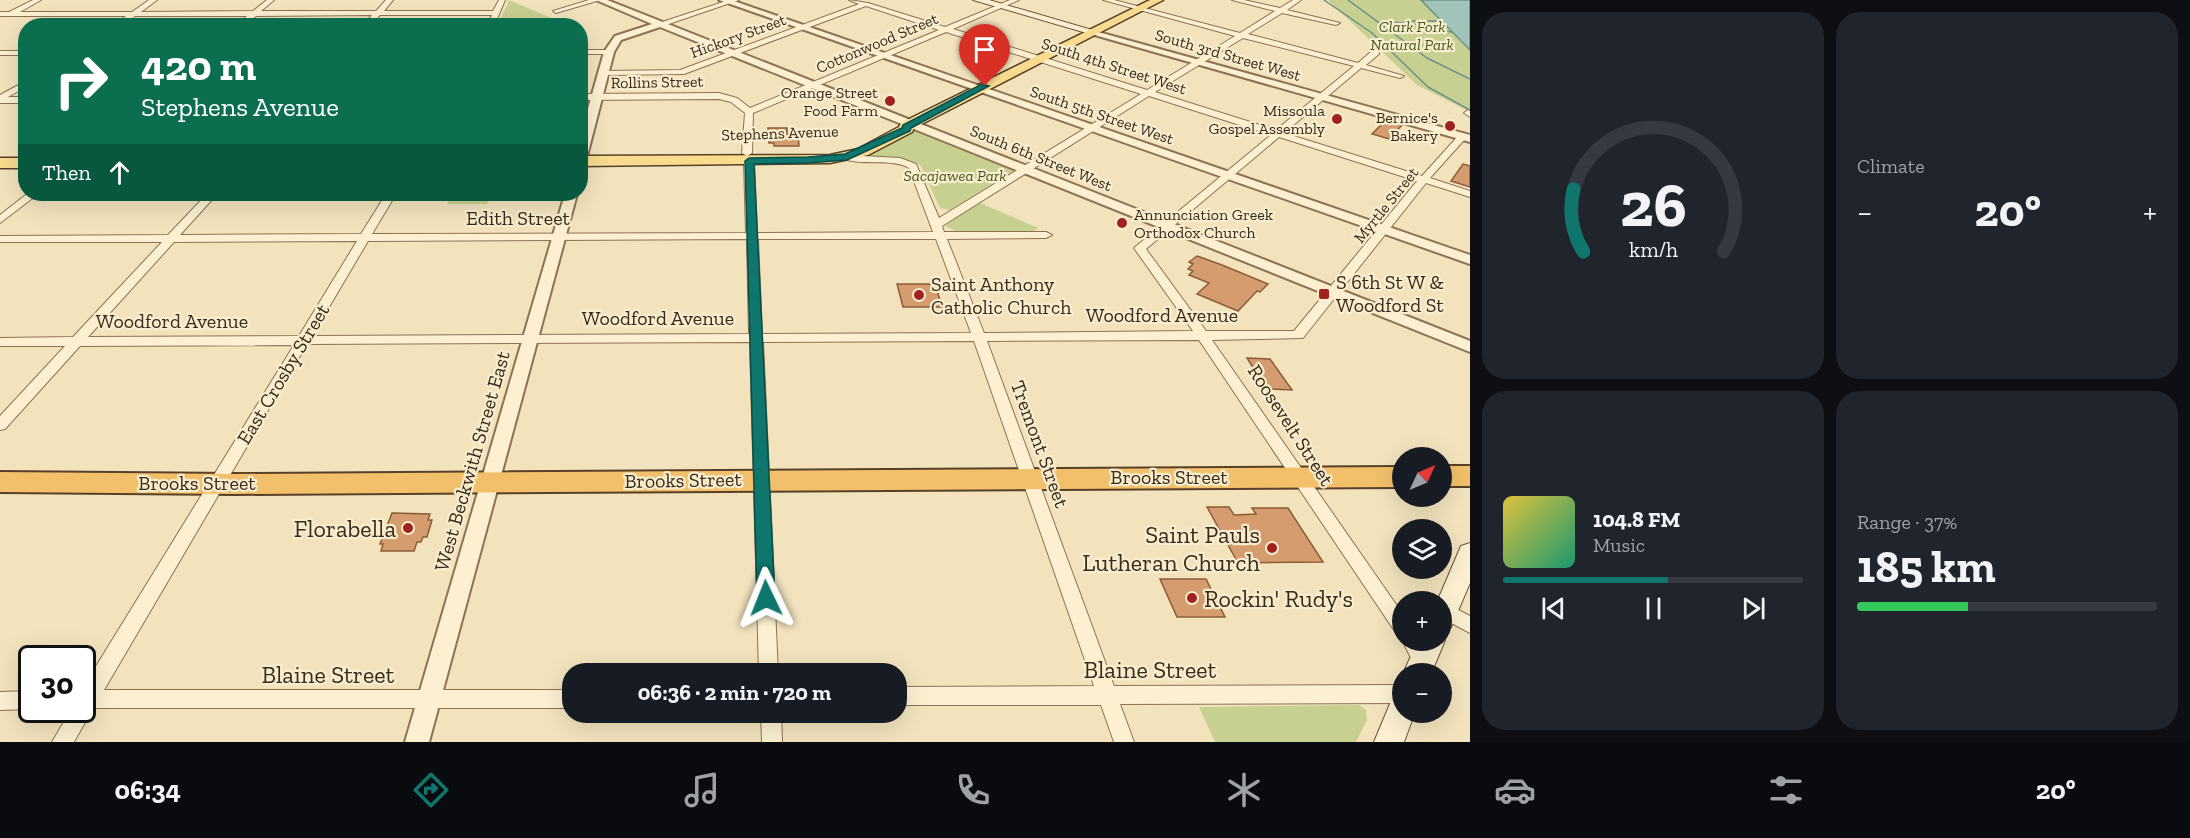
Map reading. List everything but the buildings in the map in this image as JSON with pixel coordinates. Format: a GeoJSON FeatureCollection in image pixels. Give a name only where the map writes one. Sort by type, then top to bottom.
{"type":"FeatureCollection","features":[{"type":"Feature","properties":{"kind":"highway"},"geometry":{"type":"LineString","coordinates":[[1452,476],[1470,476]]}},
{"type":"Feature","properties":{"kind":"highway","name":"Brooks Street"},"geometry":{"type":"LineString","coordinates":[[0,482],[1392,477]]}},
{"type":"Feature","properties":{"kind":"main road","name":"South 3rd Street West"},"geometry":{"type":"LineString","coordinates":[[978,0],[1094,32]]}},
{"type":"Feature","properties":{"kind":"main road"},"geometry":{"type":"LineString","coordinates":[[909,125],[1158,0]]}},
{"type":"Feature","properties":{"kind":"main road","name":"Stephens Avenue"},"geometry":{"type":"LineString","coordinates":[[588,157],[748,157],[808,160],[847,157],[907,129],[909,125]]}},
{"type":"Feature","properties":{"kind":"main road","name":"Stephens Avenue"},"geometry":{"type":"LineString","coordinates":[[748,157],[837,152],[855,147],[898,126],[909,125]]}},
{"type":"Feature","properties":{"kind":"main road"},"geometry":{"type":"LineString","coordinates":[[0,156],[18,156]]}},
{"type":"Feature","properties":{"kind":"main road"},"geometry":{"type":"LineString","coordinates":[[0,163],[18,163]]}},
{"type":"Feature","properties":{"kind":"main road"},"geometry":{"type":"LineString","coordinates":[[1452,594],[1470,553]]}},
{"type":"Feature","properties":{"kind":"main road"},"geometry":{"type":"LineString","coordinates":[[1389,742],[1396,723]]}},
{"type":"Feature","properties":{"kind":"street"},"geometry":{"type":"LineString","coordinates":[[0,20],[38,0]]}},
{"type":"Feature","properties":{"kind":"street"},"geometry":{"type":"LineString","coordinates":[[126,18],[154,0]]}},
{"type":"Feature","properties":{"kind":"street"},"geometry":{"type":"LineString","coordinates":[[249,18],[271,0]]}},
{"type":"Feature","properties":{"kind":"street"},"geometry":{"type":"LineString","coordinates":[[373,18],[390,0]]}},
{"type":"Feature","properties":{"kind":"street"},"geometry":{"type":"LineString","coordinates":[[494,18],[502,0]]}},
{"type":"Feature","properties":{"kind":"street"},"geometry":{"type":"LineString","coordinates":[[556,11],[598,0]]}},
{"type":"Feature","properties":{"kind":"street","name":"South 6th Street West"},"geometry":{"type":"LineString","coordinates":[[598,0],[1470,347]]}},
{"type":"Feature","properties":{"kind":"street","name":"South 4th Street West"},"geometry":{"type":"LineString","coordinates":[[852,0],[1470,194]]}},
{"type":"Feature","properties":{"kind":"street","name":"Hickory Street"},"geometry":{"type":"LineString","coordinates":[[604,73],[681,72],[876,0]]}},
{"type":"Feature","properties":{"kind":"street","name":"Cottonwood Street"},"geometry":{"type":"LineString","coordinates":[[749,112],[1016,0]]}},
{"type":"Feature","properties":{"kind":"street"},"geometry":{"type":"LineString","coordinates":[[1106,0],[1400,76]]}},
{"type":"Feature","properties":{"kind":"street"},"geometry":{"type":"LineString","coordinates":[[1235,0],[1336,23]]}},
{"type":"Feature","properties":{"kind":"street"},"geometry":{"type":"LineString","coordinates":[[938,230],[1026,170],[1298,0]]}},
{"type":"Feature","properties":{"kind":"street"},"geometry":{"type":"LineString","coordinates":[[588,131],[609,52],[618,38],[730,1]]}},
{"type":"Feature","properties":{"kind":"street","name":"South 5th Street West"},"geometry":{"type":"LineString","coordinates":[[730,1],[884,57],[1470,260]]}},
{"type":"Feature","properties":{"kind":"street"},"geometry":{"type":"LineString","coordinates":[[0,14],[497,13]]}},
{"type":"Feature","properties":{"kind":"street","name":"South 3rd Street West"},"geometry":{"type":"LineString","coordinates":[[1094,32],[1466,138]]}},
{"type":"Feature","properties":{"kind":"street"},"geometry":{"type":"LineString","coordinates":[[588,52],[609,52]]}},
{"type":"Feature","properties":{"kind":"street"},"geometry":{"type":"LineString","coordinates":[[1165,225],[1376,52]]}},
{"type":"Feature","properties":{"kind":"street"},"geometry":{"type":"LineString","coordinates":[[0,53],[18,53]]}},
{"type":"Feature","properties":{"kind":"street"},"geometry":{"type":"LineString","coordinates":[[0,100],[18,88]]}},
{"type":"Feature","properties":{"kind":"street","name":"Rollins Street"},"geometry":{"type":"LineString","coordinates":[[588,98],[719,96],[734,100],[749,112]]}},
{"type":"Feature","properties":{"kind":"street"},"geometry":{"type":"LineString","coordinates":[[0,100],[18,100]]}},
{"type":"Feature","properties":{"kind":"street"},"geometry":{"type":"LineString","coordinates":[[749,112],[748,157],[769,663]]}},
{"type":"Feature","properties":{"kind":"street","name":"Myrtle Street"},"geometry":{"type":"LineString","coordinates":[[1333,292],[1425,180],[1466,138]]}},
{"type":"Feature","properties":{"kind":"street","name":"Stephens Avenue"},"geometry":{"type":"LineString","coordinates":[[847,157],[856,161],[910,163]]}},
{"type":"Feature","properties":{"kind":"street","name":"Tremont Street"},"geometry":{"type":"LineString","coordinates":[[910,163],[979,336],[1124,742]]}},
{"type":"Feature","properties":{"kind":"street"},"geometry":{"type":"LineString","coordinates":[[0,220],[24,201]]}},
{"type":"Feature","properties":{"kind":"street"},"geometry":{"type":"LineString","coordinates":[[0,425],[206,201]]}},
{"type":"Feature","properties":{"kind":"street","name":"East Crosby Street"},"geometry":{"type":"LineString","coordinates":[[96,684],[388,201]]}},
{"type":"Feature","properties":{"kind":"street","name":"West Beckwith Street East"},"geometry":{"type":"LineString","coordinates":[[417,742],[489,482],[532,339],[569,201]]}},
{"type":"Feature","properties":{"kind":"street","name":"Roosevelt Street"},"geometry":{"type":"LineString","coordinates":[[1165,225],[1140,248],[1251,401],[1298,477],[1392,613]]}},
{"type":"Feature","properties":{"kind":"street","name":"Edith Street"},"geometry":{"type":"LineString","coordinates":[[0,239],[752,236],[938,230],[1041,236]]}},
{"type":"Feature","properties":{"kind":"street","name":"Woodford Avenue"},"geometry":{"type":"LineString","coordinates":[[0,342],[1299,335],[1333,292]]}},
{"type":"Feature","properties":{"kind":"street"},"geometry":{"type":"LineString","coordinates":[[1452,618],[1470,625]]}},
{"type":"Feature","properties":{"kind":"street","name":"Blaine Street"},"geometry":{"type":"LineString","coordinates":[[907,696],[1392,694]]}},
{"type":"Feature","properties":{"kind":"street","name":"Blaine Street"},"geometry":{"type":"LineString","coordinates":[[96,704],[562,699]]}},
{"type":"Feature","properties":{"kind":"street"},"geometry":{"type":"LineString","coordinates":[[0,701],[18,700]]}},
{"type":"Feature","properties":{"kind":"street","name":"East Crosby Street"},"geometry":{"type":"LineString","coordinates":[[62,742],[73,723]]}},
{"type":"Feature","properties":{"kind":"street"},"geometry":{"type":"LineString","coordinates":[[771,723],[772,742]]}},
{"type":"Feature","properties":{"kind":"green space"},"geometry":{"type":"Polygon","coordinates":[[[509,0],[551,18],[501,18],[509,0]]]}},
{"type":"Feature","properties":{"kind":"green space","name":"Clark Fork Natural Park"},"geometry":{"type":"Polygon","coordinates":[[[1328,0],[1421,0],[1470,50],[1470,112],[1417,85],[1328,0]]]}},
{"type":"Feature","properties":{"kind":"green space","name":"Sacajawea Park"},"geometry":{"type":"Polygon","coordinates":[[[915,131],[1014,170],[950,210],[940,208],[921,166],[908,160],[862,158],[915,131]]]}},
{"type":"Feature","properties":{"kind":"green space"},"geometry":{"type":"Polygon","coordinates":[[[448,201],[488,201],[487,204],[447,204],[448,201]]]}},
{"type":"Feature","properties":{"kind":"green space"},"geometry":{"type":"Polygon","coordinates":[[[978,202],[1038,228],[1034,231],[960,233],[945,226],[978,202]]]}},
{"type":"Feature","properties":{"kind":"green space"},"geometry":{"type":"Polygon","coordinates":[[[1359,705],[1366,710],[1367,720],[1356,742],[1215,742],[1199,707],[1359,705]]]}},
{"type":"Feature","properties":{"kind":"water"},"geometry":{"type":"Polygon","coordinates":[[[1421,0],[1470,0],[1470,50],[1421,0]]]}},
{"type":"Feature","properties":{"kind":"waterway"},"geometry":{"type":"LineString","coordinates":[[1324,0],[1372,33],[1428,87],[1470,110]]}},
{"type":"Feature","properties":{"kind":"waterway"},"geometry":{"type":"LineString","coordinates":[[1348,0],[1427,58],[1470,79]]}},
{"type":"Feature","properties":{"kind":"waterway"},"geometry":{"type":"LineString","coordinates":[[1411,23],[1412,21],[1441,21]]}},
{"type":"Feature","properties":{"kind":"waterway"},"geometry":{"type":"LineString","coordinates":[[1378,22],[1411,23]]}},
{"type":"Feature","properties":{"kind":"waterway"},"geometry":{"type":"LineString","coordinates":[[1411,23],[1451,32]]}},
{"type":"Feature","properties":{"kind":"place","name":"Orange Street Food Farm"},"geometry":{"type":"Point","coordinates":[890,101]}},
{"type":"Feature","properties":{"kind":"place","name":"Missoula Gospel Assembly"},"geometry":{"type":"Point","coordinates":[1337,119]}},
{"type":"Feature","properties":{"kind":"place","name":"Bernice's Bakery"},"geometry":{"type":"Point","coordinates":[1450,126]}},
{"type":"Feature","properties":{"kind":"place","name":"Annunciation Greek Orthodox Church"},"geometry":{"type":"Point","coordinates":[1122,223]}},
{"type":"Feature","properties":{"kind":"place","name":"S 6th St W & Woodford St"},"geometry":{"type":"Point","coordinates":[1324,294]}},
{"type":"Feature","properties":{"kind":"place","name":"Saint Anthony Catholic Church"},"geometry":{"type":"Point","coordinates":[919,295]}},
{"type":"Feature","properties":{"kind":"place","name":"Florabella"},"geometry":{"type":"Point","coordinates":[408,528]}},
{"type":"Feature","properties":{"kind":"place","name":"Saint Pauls Lutheran Church"},"geometry":{"type":"Point","coordinates":[1272,548]}},
{"type":"Feature","properties":{"kind":"place","name":"Rockin' Rudy's"},"geometry":{"type":"Point","coordinates":[1192,598]}},
{"type":"Feature","properties":{"kind":"route"},"geometry":{"type":"LineString","coordinates":[[766,598],[749,161],[830,159],[863,152],[907,129],[906,126],[985,86]]}}]}
